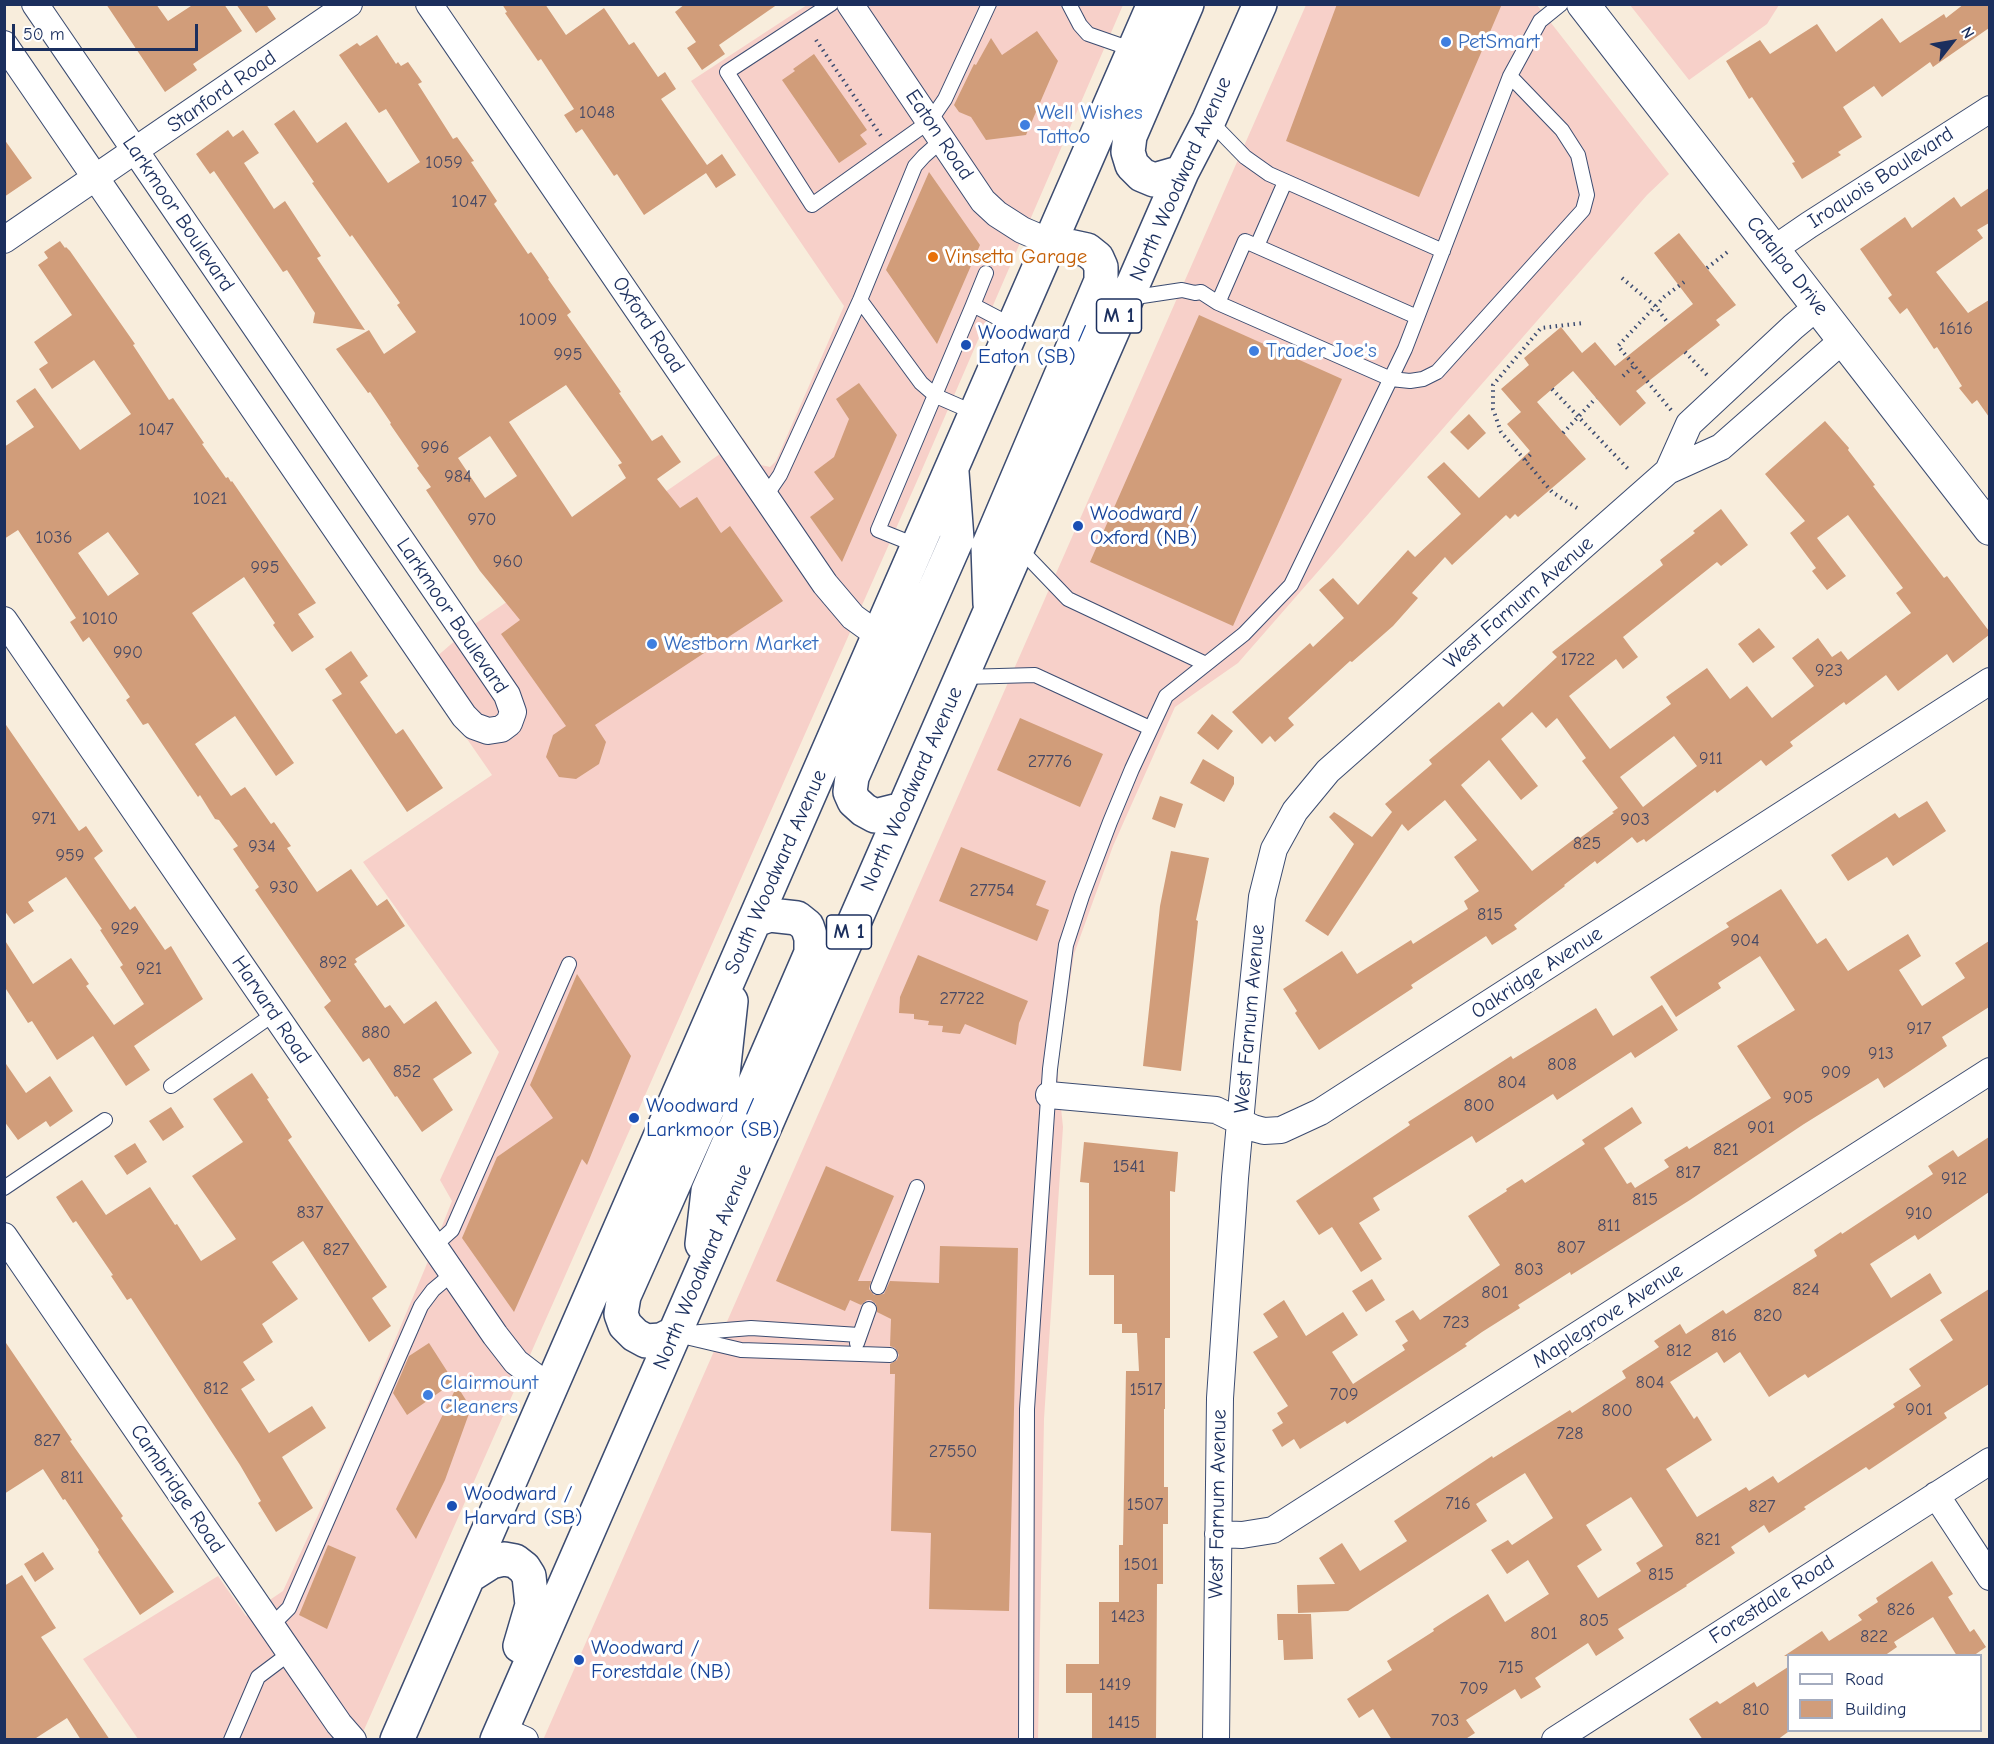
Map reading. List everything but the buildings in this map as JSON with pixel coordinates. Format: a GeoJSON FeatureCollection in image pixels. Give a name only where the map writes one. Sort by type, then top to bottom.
{"type":"FeatureCollection","features":[{"type":"Feature","properties":{"kind":"main road","name":"South Woodward Avenue"},"geometry":{"type":"LineString","coordinates":[[397,1740],[1154,4]]}},
{"type":"Feature","properties":{"kind":"main road"},"geometry":{"type":"LineString","coordinates":[[1182,172],[1154,180],[1142,175],[1132,165],[1128,152],[1130,136],[1187,4]]}},
{"type":"Feature","properties":{"kind":"main road","name":"North Woodward Avenue"},"geometry":{"type":"LineString","coordinates":[[508,1736],[699,1276],[1182,172],[1209,120],[1260,4]]}},
{"type":"Feature","properties":{"kind":"main road"},"geometry":{"type":"LineString","coordinates":[[990,615],[988,547],[1101,281],[1101,267],[1097,258],[1087,250],[1050,242]]}},
{"type":"Feature","properties":{"kind":"main road"},"geometry":{"type":"LineString","coordinates":[[903,809],[875,816],[864,810],[854,801],[850,792],[852,777],[957,539],[952,467]]}},
{"type":"Feature","properties":{"kind":"main road"},"geometry":{"type":"LineString","coordinates":[[699,1276],[708,1191],[811,953],[811,938],[807,926],[797,918],[770,915],[755,920]]}},
{"type":"Feature","properties":{"kind":"main road"},"geometry":{"type":"LineString","coordinates":[[674,1334],[661,1340],[646,1341],[634,1335],[621,1314],[624,1296],[723,1074],[735,966]]}},
{"type":"Feature","properties":{"kind":"main road"},"geometry":{"type":"LineString","coordinates":[[469,1576],[491,1562],[504,1559],[515,1561],[524,1568],[529,1576],[532,1605],[513,1672],[508,1736]]}},
{"type":"Feature","properties":{"kind":"street","name":"Larkmoor Boulevard"},"geometry":{"type":"LineString","coordinates":[[4,44],[464,716],[474,726],[488,731],[501,729],[509,723],[513,712],[507,695],[35,4]]}},
{"type":"Feature","properties":{"kind":"street","name":"Stanford Road"},"geometry":{"type":"LineString","coordinates":[[4,240],[349,4]]}},
{"type":"Feature","properties":{"kind":"street","name":"Oxford Road"},"geometry":{"type":"LineString","coordinates":[[429,4],[831,592],[853,617],[878,635]]}},
{"type":"Feature","properties":{"kind":"street","name":"Eaton Road"},"geometry":{"type":"LineString","coordinates":[[850,4],[989,208],[1022,231],[1050,242]]}},
{"type":"Feature","properties":{"kind":"street","name":"Catalpa Drive"},"geometry":{"type":"LineString","coordinates":[[1583,4],[1989,529]]}},
{"type":"Feature","properties":{"kind":"street","name":"Iroquois Boulevard"},"geometry":{"type":"LineString","coordinates":[[1774,249],[1989,109]]}},
{"type":"Feature","properties":{"kind":"street","name":"West Farnum Avenue"},"geometry":{"type":"LineString","coordinates":[[1668,471],[1689,423],[1818,306]]}},
{"type":"Feature","properties":{"kind":"street","name":"West Farnum Avenue"},"geometry":{"type":"LineString","coordinates":[[1216,1740],[1220,1398],[1234,1178],[1262,897],[1274,849],[1295,811],[1328,771],[1668,471],[1721,447],[1844,339]]}},
{"type":"Feature","properties":{"kind":"street","name":"Harvard Road"},"geometry":{"type":"LineString","coordinates":[[4,620],[452,1274],[516,1362],[550,1388]]}},
{"type":"Feature","properties":{"kind":"street","name":"Oakridge Avenue"},"geometry":{"type":"LineString","coordinates":[[1049,1095],[1216,1110],[1264,1131],[1281,1130],[1320,1112],[1989,681]]}},
{"type":"Feature","properties":{"kind":"street","name":"Maplegrove Avenue"},"geometry":{"type":"LineString","coordinates":[[1218,1534],[1242,1535],[1273,1530],[1989,1071]]}},
{"type":"Feature","properties":{"kind":"street","name":"Cambridge Road"},"geometry":{"type":"LineString","coordinates":[[4,1236],[271,1626],[339,1724],[353,1740]]}},
{"type":"Feature","properties":{"kind":"street","name":"Forestdale Road"},"geometry":{"type":"LineString","coordinates":[[1555,1740],[1989,1461]]}},
{"type":"Feature","properties":{"kind":"street"},"geometry":{"type":"LineString","coordinates":[[1936,1495],[1989,1577]]}},
{"type":"Feature","properties":{"kind":"lane"},"geometry":{"type":"LineString","coordinates":[[831,4],[727,72],[812,205],[936,131]]}},
{"type":"Feature","properties":{"kind":"lane"},"geometry":{"type":"LineString","coordinates":[[765,496],[780,475],[860,300],[915,166],[924,156],[936,131],[945,99],[989,4]]}},
{"type":"Feature","properties":{"kind":"lane"},"geometry":{"type":"LineString","coordinates":[[1069,4],[1080,25],[1088,34],[1134,50]]}},
{"type":"Feature","properties":{"kind":"lane"},"geometry":{"type":"LineString","coordinates":[[1026,1740],[1027,1409],[1050,1069],[1066,945],[1110,822],[1166,696],[1244,634],[1291,585],[1391,379],[1510,76],[1540,21],[1561,4]]}},
{"type":"Feature","properties":{"kind":"lane"},"geometry":{"type":"LineString","coordinates":[[1127,299],[1182,291],[1201,292],[1218,303],[1391,379],[1410,381],[1424,379],[1437,372],[1583,210],[1587,195],[1578,155],[1562,130],[1510,76]]}},
{"type":"Feature","properties":{"kind":"lane"},"geometry":{"type":"LineString","coordinates":[[1209,120],[1256,166],[1286,182],[1443,251]]}},
{"type":"Feature","properties":{"kind":"lane"},"geometry":{"type":"LineString","coordinates":[[1257,246],[1286,182]]}},
{"type":"Feature","properties":{"kind":"lane"},"geometry":{"type":"LineString","coordinates":[[1218,303],[1245,241],[1417,317]]}},
{"type":"Feature","properties":{"kind":"lane"},"geometry":{"type":"LineString","coordinates":[[918,546],[878,530],[986,273]]}},
{"type":"Feature","properties":{"kind":"lane"},"geometry":{"type":"LineString","coordinates":[[860,300],[921,383],[936,396],[975,413]]}},
{"type":"Feature","properties":{"kind":"lane"},"geometry":{"type":"LineString","coordinates":[[973,305],[1013,326]]}},
{"type":"Feature","properties":{"kind":"lane"},"geometry":{"type":"LineString","coordinates":[[1019,548],[1068,599],[1206,664]]}},
{"type":"Feature","properties":{"kind":"lane"},"geometry":{"type":"LineString","coordinates":[[961,678],[1035,675],[1150,728]]}},
{"type":"Feature","properties":{"kind":"lane"},"geometry":{"type":"LineString","coordinates":[[433,1247],[452,1230],[569,964]]}},
{"type":"Feature","properties":{"kind":"lane"},"geometry":{"type":"LineString","coordinates":[[171,1086],[274,1014]]}},
{"type":"Feature","properties":{"kind":"lane"},"geometry":{"type":"LineString","coordinates":[[4,1188],[105,1120]]}},
{"type":"Feature","properties":{"kind":"lane"},"geometry":{"type":"LineString","coordinates":[[878,1287],[917,1187]]}},
{"type":"Feature","properties":{"kind":"lane"},"geometry":{"type":"LineString","coordinates":[[271,1626],[289,1608],[421,1306],[452,1274]]}},
{"type":"Feature","properties":{"kind":"lane"},"geometry":{"type":"LineString","coordinates":[[854,1354],[869,1308]]}},
{"type":"Feature","properties":{"kind":"lane"},"geometry":{"type":"LineString","coordinates":[[674,1334],[750,1328],[859,1335]]}},
{"type":"Feature","properties":{"kind":"lane"},"geometry":{"type":"LineString","coordinates":[[674,1334],[741,1350],[890,1355]]}},
{"type":"Feature","properties":{"kind":"lane"},"geometry":{"type":"LineString","coordinates":[[231,1740],[258,1677],[290,1653]]}},
{"type":"Feature","properties":{"kind":"path"},"geometry":{"type":"LineString","coordinates":[[816,40],[883,139]]}},
{"type":"Feature","properties":{"kind":"path"},"geometry":{"type":"LineString","coordinates":[[1707,268],[1730,250]]}},
{"type":"Feature","properties":{"kind":"path"},"geometry":{"type":"LineString","coordinates":[[1622,278],[1655,306],[1668,323]]}},
{"type":"Feature","properties":{"kind":"path"},"geometry":{"type":"LineString","coordinates":[[1673,413],[1618,346],[1655,306],[1683,282]]}},
{"type":"Feature","properties":{"kind":"path"},"geometry":{"type":"LineString","coordinates":[[1577,508],[1552,492],[1502,432],[1493,410],[1492,385],[1541,328],[1583,324]]}},
{"type":"Feature","properties":{"kind":"path"},"geometry":{"type":"LineString","coordinates":[[1685,352],[1708,377]]}},
{"type":"Feature","properties":{"kind":"path"},"geometry":{"type":"LineString","coordinates":[[1519,354],[1524,358]]}},
{"type":"Feature","properties":{"kind":"path"},"geometry":{"type":"LineString","coordinates":[[1623,376],[1635,365]]}},
{"type":"Feature","properties":{"kind":"path"},"geometry":{"type":"LineString","coordinates":[[1552,389],[1647,490]]}},
{"type":"Feature","properties":{"kind":"path"},"geometry":{"type":"LineString","coordinates":[[1563,433],[1580,418],[1596,398]]}},
{"type":"Feature","properties":{"kind":"path"},"geometry":{"type":"LineString","coordinates":[[1525,460],[1532,453]]}},
{"type":"Feature","properties":{"kind":"shaded area"},"geometry":{"type":"Polygon","coordinates":[[[807,5],[1123,5],[917,481],[360,1739],[138,1739],[83,1659],[218,1576],[246,1616],[283,1591],[355,1435],[426,1266],[452,1201],[440,1180],[499,1052],[363,862],[492,775],[420,671],[472,626],[743,438],[761,465],[770,467],[776,461],[844,306],[691,81],[807,5]]]}},
{"type":"Feature","properties":{"kind":"shaded area"},"geometry":{"type":"Polygon","coordinates":[[[1306,5],[1537,5],[1669,174],[1647,195],[1238,663],[1175,707],[1113,846],[1074,954],[1057,1069],[1063,1127],[1044,1419],[1038,1739],[543,1740],[1306,5]]]}},
{"type":"Feature","properties":{"kind":"shaded area"},"geometry":{"type":"Polygon","coordinates":[[[1630,5],[1779,5],[1767,24],[1689,80],[1630,5]]]}},
{"type":"Feature","properties":{"kind":"place","name":"PetSmart"},"geometry":{"type":"Point","coordinates":[1446,42]}},
{"type":"Feature","properties":{"kind":"place","name":"Well Wishes Tattoo"},"geometry":{"type":"Point","coordinates":[1025,125]}},
{"type":"Feature","properties":{"kind":"place","name":"Vinsetta Garage"},"geometry":{"type":"Point","coordinates":[933,257]}},
{"type":"Feature","properties":{"kind":"place","name":"Woodward / Eaton (SB)"},"geometry":{"type":"Point","coordinates":[966,345]}},
{"type":"Feature","properties":{"kind":"place","name":"Trader Joe's"},"geometry":{"type":"Point","coordinates":[1254,351]}},
{"type":"Feature","properties":{"kind":"place","name":"Woodward / Oxford (NB)"},"geometry":{"type":"Point","coordinates":[1078,526]}},
{"type":"Feature","properties":{"kind":"place","name":"Westborn Market"},"geometry":{"type":"Point","coordinates":[652,644]}},
{"type":"Feature","properties":{"kind":"place","name":"Woodward / Larkmoor (SB)"},"geometry":{"type":"Point","coordinates":[634,1118]}},
{"type":"Feature","properties":{"kind":"place","name":"Clairmount Cleaners"},"geometry":{"type":"Point","coordinates":[428,1395]}},
{"type":"Feature","properties":{"kind":"place","name":"Woodward / Harvard (SB)"},"geometry":{"type":"Point","coordinates":[452,1506]}},
{"type":"Feature","properties":{"kind":"place","name":"Woodward / Forestdale (NB)"},"geometry":{"type":"Point","coordinates":[579,1660]}}]}
